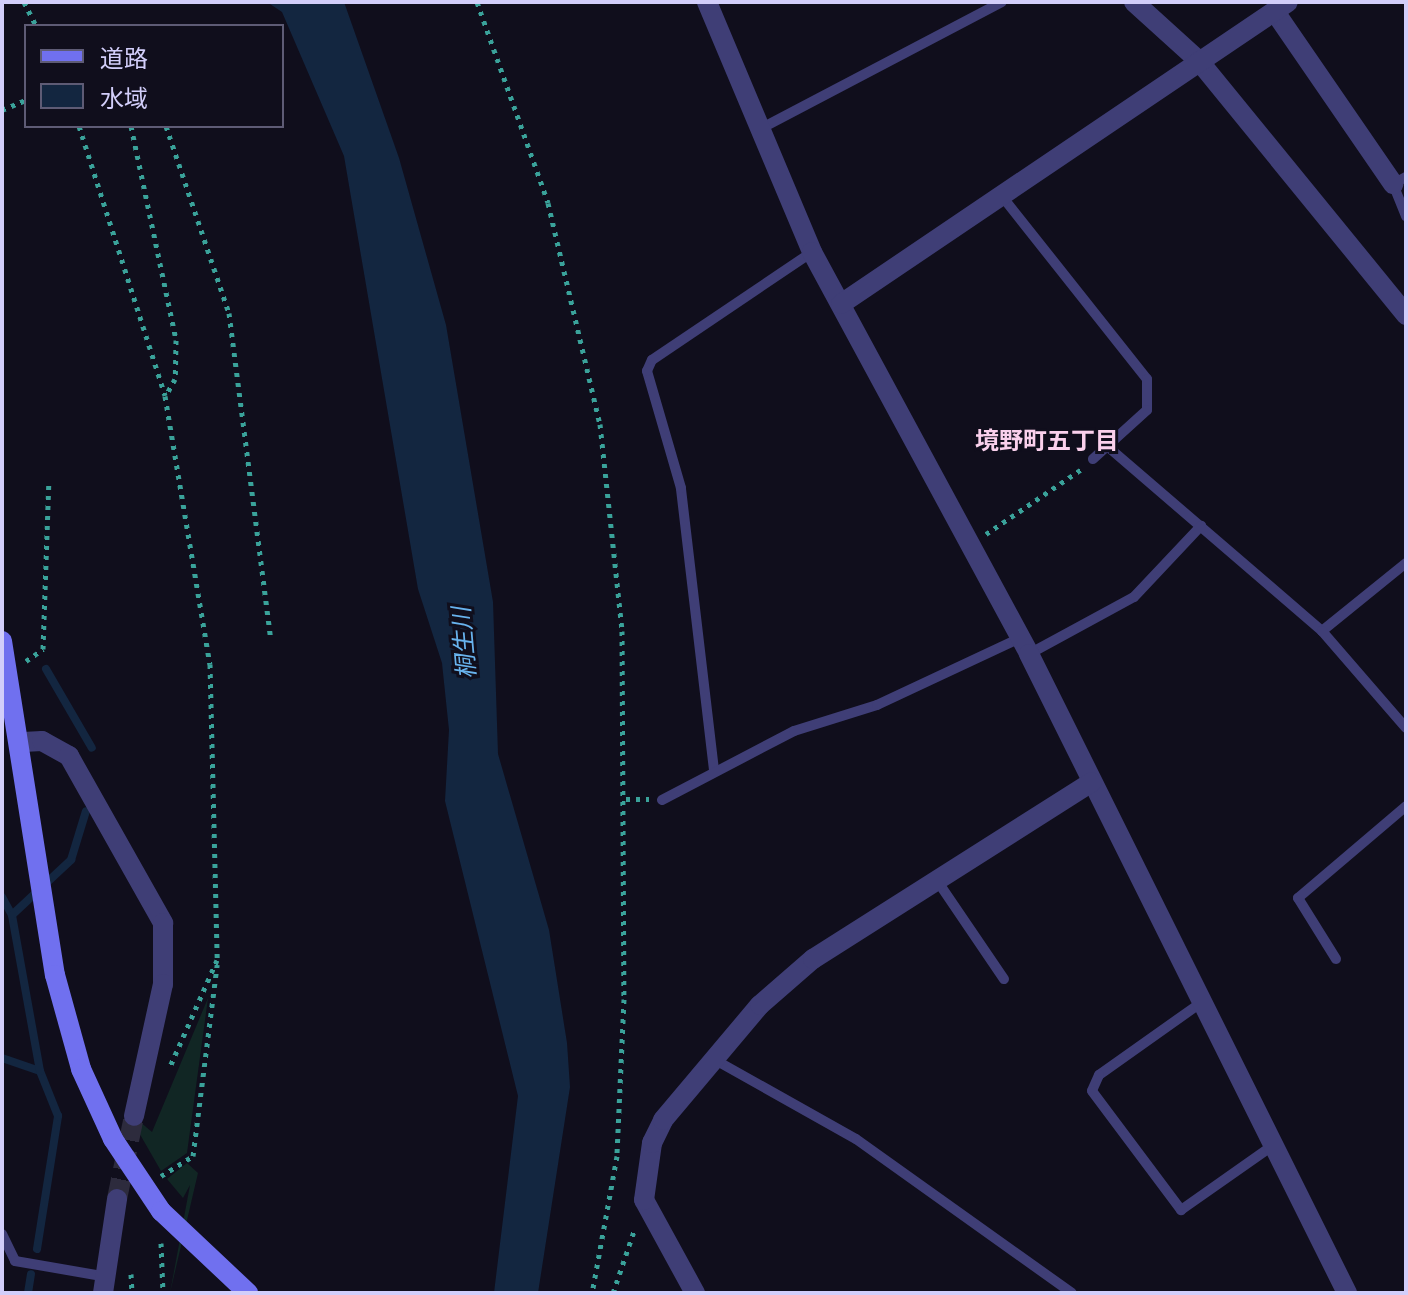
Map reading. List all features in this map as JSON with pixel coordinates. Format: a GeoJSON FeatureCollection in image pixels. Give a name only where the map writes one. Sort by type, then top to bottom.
{"type":"FeatureCollection","features":[{"type":"Feature","properties":{"kind":"street"},"geometry":{"type":"LineString","coordinates":[[707,2],[756,131],[812,252],[1024,646],[1347,1293]]}},
{"type":"Feature","properties":{"kind":"street"},"geometry":{"type":"LineString","coordinates":[[1134,2],[1199,61],[1406,315]]}},
{"type":"Feature","properties":{"kind":"street"},"geometry":{"type":"LineString","coordinates":[[841,304],[1282,7],[1400,180]]}},
{"type":"Feature","properties":{"kind":"street"},"geometry":{"type":"LineString","coordinates":[[2,641],[10,666],[9,714],[23,742],[55,975],[81,1069],[113,1139],[179,1231],[248,1293]]}},
{"type":"Feature","properties":{"kind":"street"},"geometry":{"type":"LineString","coordinates":[[23,742],[42,741],[69,756],[163,923],[163,984],[134,1116]]}},
{"type":"Feature","properties":{"kind":"street"},"geometry":{"type":"LineString","coordinates":[[695,1293],[644,1200],[652,1143],[663,1120],[717,1061],[760,1005],[813,959],[935,878],[1092,782]]}},
{"type":"Feature","properties":{"kind":"street"},"geometry":{"type":"LineString","coordinates":[[102,1285],[117,1199]]}},
{"type":"Feature","properties":{"kind":"lane"},"geometry":{"type":"LineString","coordinates":[[756,131],[1002,2]]}},
{"type":"Feature","properties":{"kind":"lane"},"geometry":{"type":"LineString","coordinates":[[1400,180],[1406,217]]}},
{"type":"Feature","properties":{"kind":"lane"},"geometry":{"type":"LineString","coordinates":[[1001,195],[1147,379],[1147,410],[1093,459]]}},
{"type":"Feature","properties":{"kind":"lane"},"geometry":{"type":"LineString","coordinates":[[714,770],[681,488],[647,371],[652,360],[812,252]]}},
{"type":"Feature","properties":{"kind":"lane"},"geometry":{"type":"LineString","coordinates":[[1107,446],[1322,631],[1406,728]]}},
{"type":"Feature","properties":{"kind":"lane"},"geometry":{"type":"LineString","coordinates":[[662,800],[714,770],[1024,646],[1134,597],[1201,526]]}},
{"type":"Feature","properties":{"kind":"lane"},"geometry":{"type":"LineString","coordinates":[[1322,631],[1406,563]]}},
{"type":"Feature","properties":{"kind":"lane"},"geometry":{"type":"LineString","coordinates":[[1336,959],[1298,898],[1406,806]]}},
{"type":"Feature","properties":{"kind":"lane"},"geometry":{"type":"LineString","coordinates":[[935,878],[1004,979]]}},
{"type":"Feature","properties":{"kind":"lane"},"geometry":{"type":"LineString","coordinates":[[1202,1002],[1099,1075],[1092,1091],[1181,1210],[1272,1146]]}},
{"type":"Feature","properties":{"kind":"lane"},"geometry":{"type":"LineString","coordinates":[[717,1061],[856,1139],[1072,1293]]}},
{"type":"Feature","properties":{"kind":"lane"},"geometry":{"type":"LineString","coordinates":[[2,1234],[15,1261],[102,1285]]}},
{"type":"Feature","properties":{"kind":"path"},"geometry":{"type":"LineString","coordinates":[[24,2],[35,24]]}},
{"type":"Feature","properties":{"kind":"path"},"geometry":{"type":"LineString","coordinates":[[477,2],[548,203],[600,424],[622,631],[624,999],[617,1156],[592,1293]]}},
{"type":"Feature","properties":{"kind":"path"},"geometry":{"type":"LineString","coordinates":[[2,110],[24,101]]}},
{"type":"Feature","properties":{"kind":"path"},"geometry":{"type":"LineString","coordinates":[[80,128],[165,396],[210,664],[217,960],[193,1156],[166,1173]]}},
{"type":"Feature","properties":{"kind":"path"},"geometry":{"type":"LineString","coordinates":[[131,128],[176,340],[175,379],[165,396]]}},
{"type":"Feature","properties":{"kind":"path"},"geometry":{"type":"LineString","coordinates":[[167,128],[229,313],[270,635]]}},
{"type":"Feature","properties":{"kind":"path"},"geometry":{"type":"LineString","coordinates":[[969,545],[1093,459]]}},
{"type":"Feature","properties":{"kind":"path"},"geometry":{"type":"LineString","coordinates":[[10,666],[43,649],[49,480]]}},
{"type":"Feature","properties":{"kind":"path"},"geometry":{"type":"LineString","coordinates":[[166,1076],[217,960]]}},
{"type":"Feature","properties":{"kind":"path"},"geometry":{"type":"LineString","coordinates":[[613,1293],[644,1200]]}},
{"type":"Feature","properties":{"kind":"path"},"geometry":{"type":"LineString","coordinates":[[161,1243],[163,1293]]}},
{"type":"Feature","properties":{"kind":"green space"},"geometry":{"type":"Polygon","coordinates":[[[208,998],[187,1153],[161,1171],[126,1110],[152,1132],[208,998]]]}},
{"type":"Feature","properties":{"kind":"green space"},"geometry":{"type":"Polygon","coordinates":[[[187,1163],[198,1173],[170,1293],[190,1185],[183,1198],[167,1179],[187,1163]]]}},
{"type":"Feature","properties":{"kind":"water","name":"桐生川"},"geometry":{"type":"Polygon","coordinates":[[[267,2],[344,2],[399,158],[446,325],[493,602],[498,754],[549,930],[567,1043],[570,1087],[538,1293],[494,1293],[518,1096],[445,801],[449,730],[442,663],[418,589],[344,156],[282,12],[267,2]]]}},
{"type":"Feature","properties":{"kind":"waterway"},"geometry":{"type":"LineString","coordinates":[[46,669],[92,748]]}},
{"type":"Feature","properties":{"kind":"waterway"},"geometry":{"type":"LineString","coordinates":[[37,1249],[58,1116],[40,1071],[12,915],[71,860],[86,811]]}},
{"type":"Feature","properties":{"kind":"waterway"},"geometry":{"type":"LineString","coordinates":[[2,897],[12,915]]}},
{"type":"Feature","properties":{"kind":"waterway"},"geometry":{"type":"LineString","coordinates":[[2,1058],[40,1071]]}},
{"type":"Feature","properties":{"kind":"waterway"},"geometry":{"type":"LineString","coordinates":[[28,1293],[31,1274]]}},
{"type":"Feature","properties":{"kind":"tunnel"},"geometry":{"type":"LineString","coordinates":[[117,1199],[134,1116]]}},
{"type":"Feature","properties":{"kind":"district","name":"境野町五丁目"},"geometry":{"type":"Point","coordinates":[1047,441]}}]}
